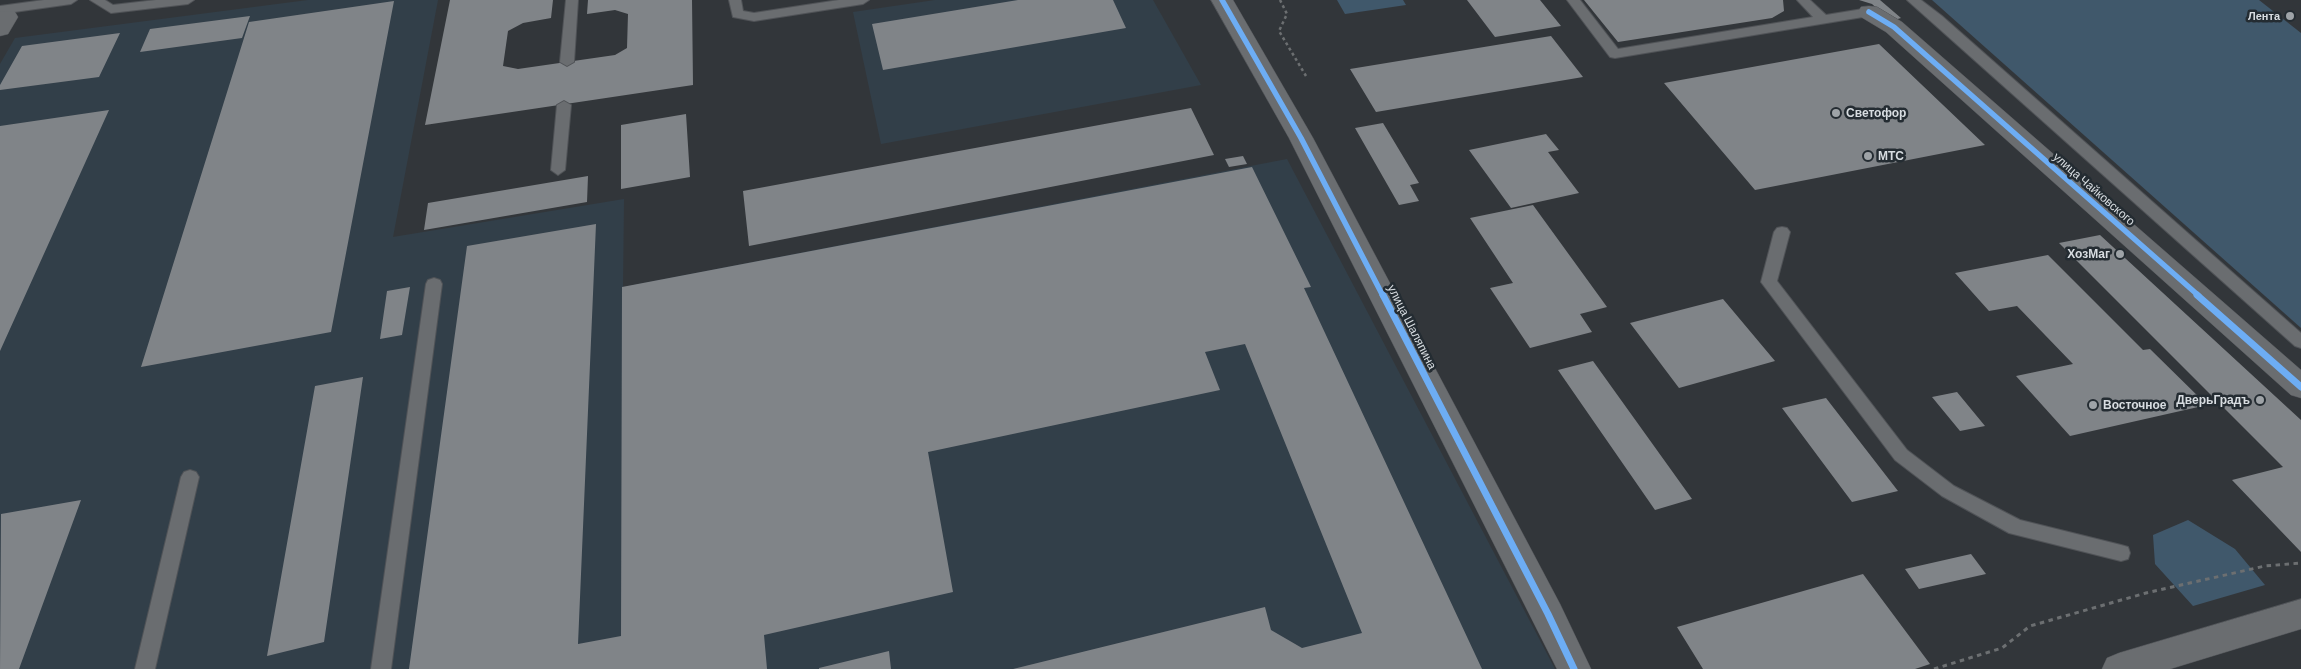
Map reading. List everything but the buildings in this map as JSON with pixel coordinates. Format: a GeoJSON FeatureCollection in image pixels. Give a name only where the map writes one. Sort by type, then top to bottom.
{"type":"FeatureCollection","features":[{"type":"Feature","properties":{"kind":"street","name":"улица Шаляпина"},"geometry":{"type":"LineString","coordinates":[[1222,0],[1302,138],[1548,614],[1574,669]]}},
{"type":"Feature","properties":{"kind":"street","name":"улица Чайковского"},"geometry":{"type":"LineString","coordinates":[[1869,12],[1894,27],[2301,387]]}},
{"type":"Feature","properties":{"kind":"street"},"geometry":{"type":"LineString","coordinates":[[0,17],[7,17],[0,29]]}},
{"type":"Feature","properties":{"kind":"street"},"geometry":{"type":"LineString","coordinates":[[2119,669],[2301,614]]}},
{"type":"Feature","properties":{"kind":"lane"},"geometry":{"type":"LineString","coordinates":[[0,10],[71,0]]}},
{"type":"Feature","properties":{"kind":"lane"},"geometry":{"type":"LineString","coordinates":[[96,0],[111,9],[188,0]]}},
{"type":"Feature","properties":{"kind":"lane"},"geometry":{"type":"LineString","coordinates":[[567,62],[572,0]]}},
{"type":"Feature","properties":{"kind":"lane"},"geometry":{"type":"LineString","coordinates":[[735,0],[738,14],[754,17],[863,0]]}},
{"type":"Feature","properties":{"kind":"lane"},"geometry":{"type":"LineString","coordinates":[[1573,0],[1615,54],[1869,12]]}},
{"type":"Feature","properties":{"kind":"lane"},"geometry":{"type":"LineString","coordinates":[[1803,0],[1822,19]]}},
{"type":"Feature","properties":{"kind":"lane"},"geometry":{"type":"LineString","coordinates":[[1913,0],[1937,19],[2301,342]]}},
{"type":"Feature","properties":{"kind":"lane"},"geometry":{"type":"LineString","coordinates":[[558,170],[564,105]]}},
{"type":"Feature","properties":{"kind":"lane"},"geometry":{"type":"LineString","coordinates":[[1782,232],[1769,282],[1901,455],[1948,491],[2016,527],[2121,553]]}},
{"type":"Feature","properties":{"kind":"lane"},"geometry":{"type":"LineString","coordinates":[[381,669],[434,284]]}},
{"type":"Feature","properties":{"kind":"lane"},"geometry":{"type":"LineString","coordinates":[[145,669],[190,477]]}},
{"type":"Feature","properties":{"kind":"path"},"geometry":{"type":"LineString","coordinates":[[1280,0],[1287,14],[1279,31],[1308,79]]}},
{"type":"Feature","properties":{"kind":"path"},"geometry":{"type":"LineString","coordinates":[[1934,669],[2002,648],[2030,626],[2146,593],[2265,566],[2301,563]]}},
{"type":"Feature","properties":{"kind":"shaded area"},"geometry":{"type":"Polygon","coordinates":[[[308,0],[438,0],[393,237],[624,199],[623,287],[1287,159],[1555,669],[0,669],[0,64],[15,38],[308,0]]]}},
{"type":"Feature","properties":{"kind":"shaded area"},"geometry":{"type":"Polygon","coordinates":[[[935,0],[1153,0],[1201,85],[881,144],[853,12],[935,0]]]}},
{"type":"Feature","properties":{"kind":"shaded area"},"geometry":{"type":"Polygon","coordinates":[[[1337,0],[1403,0],[1406,5],[1345,14],[1337,0]]]}},
{"type":"Feature","properties":{"kind":"shaded area"},"geometry":{"type":"Polygon","coordinates":[[[1932,0],[2259,0],[2301,33],[2301,328],[1932,0]]]}},
{"type":"Feature","properties":{"kind":"shaded area"},"geometry":{"type":"Polygon","coordinates":[[[2188,520],[2235,549],[2265,585],[2193,606],[2155,564],[2153,535],[2188,520]]]}},
{"type":"Feature","properties":{"kind":"cycle path"},"geometry":{"type":"LineString","coordinates":[[1222,0],[1301,138],[1548,614],[1574,669]]}},
{"type":"Feature","properties":{"kind":"cycle path"},"geometry":{"type":"LineString","coordinates":[[1869,12],[1894,27],[2301,387]]}},
{"type":"Feature","properties":{"kind":"place","name":"Лента"},"geometry":{"type":"Point","coordinates":[2290,16]}},
{"type":"Feature","properties":{"kind":"place","name":"Светофор"},"geometry":{"type":"Point","coordinates":[1836,113]}},
{"type":"Feature","properties":{"kind":"place","name":"МТС"},"geometry":{"type":"Point","coordinates":[1868,156]}},
{"type":"Feature","properties":{"kind":"place","name":"ХозМаг"},"geometry":{"type":"Point","coordinates":[2120,254]}},
{"type":"Feature","properties":{"kind":"place","name":"ДверьГрадъ"},"geometry":{"type":"Point","coordinates":[2260,400]}},
{"type":"Feature","properties":{"kind":"place","name":"Восточное"},"geometry":{"type":"Point","coordinates":[2093,405]}}]}
